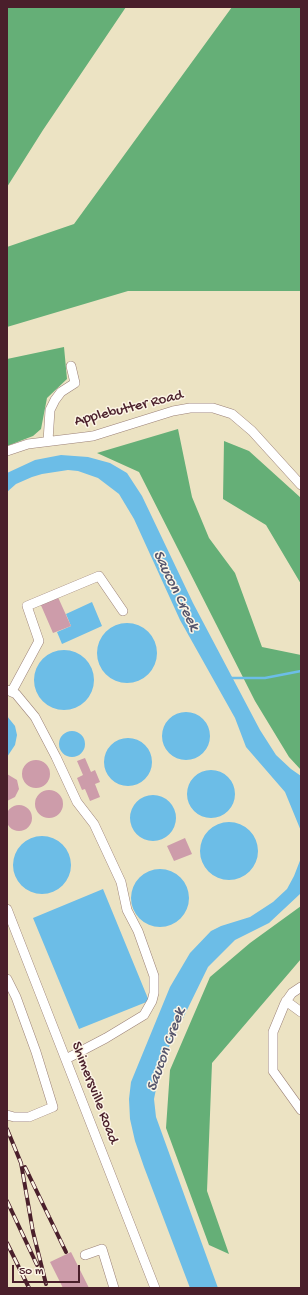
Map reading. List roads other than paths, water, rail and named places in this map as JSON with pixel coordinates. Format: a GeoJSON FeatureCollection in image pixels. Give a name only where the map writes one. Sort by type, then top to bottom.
{"type":"FeatureCollection","features":[{"type":"Feature","properties":{"kind":"street"},"geometry":{"type":"LineString","coordinates":[[48,441],[50,410],[61,392],[75,383],[72,366]]}},
{"type":"Feature","properties":{"kind":"street","name":"Applebutter Road"},"geometry":{"type":"LineString","coordinates":[[7,451],[28,444],[93,436],[174,411],[190,408],[213,408],[232,414],[252,432],[301,485]]}},
{"type":"Feature","properties":{"kind":"street"},"geometry":{"type":"LineString","coordinates":[[66,1059],[106,1038],[144,1015],[152,1001],[154,993],[154,976],[138,931],[127,910],[121,882],[94,824],[77,802],[56,756],[35,717],[10,691],[39,641],[27,606],[99,576],[123,611]]}},
{"type":"Feature","properties":{"kind":"street","name":"Shimersville Road"},"geometry":{"type":"LineString","coordinates":[[7,909],[155,1288]]}},
{"type":"Feature","properties":{"kind":"street"},"geometry":{"type":"LineString","coordinates":[[7,979],[16,997],[36,1052],[53,1106],[29,1117],[10,1116],[7,1109]]}},
{"type":"Feature","properties":{"kind":"street"},"geometry":{"type":"LineString","coordinates":[[301,987],[292,993],[286,1001],[273,1032],[273,1071],[301,1110]]}},
{"type":"Feature","properties":{"kind":"street"},"geometry":{"type":"LineString","coordinates":[[286,1001],[301,1012]]}},
{"type":"Feature","properties":{"kind":"street"},"geometry":{"type":"LineString","coordinates":[[85,1256],[102,1248],[114,1288]]}},
{"type":"Feature","properties":{"kind":"water","name":"Saucon Creek"},"geometry":{"type":"Polygon","coordinates":[[[61,455],[88,457],[110,463],[127,473],[142,496],[193,603],[260,730],[276,755],[301,776],[301,831],[285,792],[246,747],[235,718],[180,620],[134,519],[119,494],[98,478],[78,471],[68,470],[32,477],[16,484],[7,492],[7,473],[35,460],[61,455]]]}},
{"type":"Feature","properties":{"kind":"water"},"geometry":{"type":"Polygon","coordinates":[[[92,602],[102,626],[62,644],[57,632],[71,626],[66,614],[92,602]]]}},
{"type":"Feature","properties":{"kind":"water"},"geometry":{"type":"Polygon","coordinates":[[[127,623],[144,628],[152,636],[157,653],[152,670],[144,678],[127,683],[110,678],[102,670],[97,653],[102,636],[110,628],[127,623]]]}},
{"type":"Feature","properties":{"kind":"water"},"geometry":{"type":"Polygon","coordinates":[[[58,650],[70,650],[81,655],[89,663],[94,674],[92,692],[81,705],[70,710],[58,710],[47,705],[39,697],[34,686],[34,674],[39,663],[47,655],[58,650]]]}},
{"type":"Feature","properties":{"kind":"water"},"geometry":{"type":"Polygon","coordinates":[[[186,712],[195,714],[203,719],[208,727],[210,736],[208,745],[203,753],[195,758],[186,760],[177,758],[169,753],[164,745],[162,736],[164,727],[169,719],[177,714],[186,712]]]}},
{"type":"Feature","properties":{"kind":"water"},"geometry":{"type":"Polygon","coordinates":[[[7,716],[15,726],[17,735],[15,745],[7,757],[7,716]]]}},
{"type":"Feature","properties":{"kind":"water"},"geometry":{"type":"Polygon","coordinates":[[[72,731],[81,735],[85,744],[81,753],[72,757],[63,753],[59,744],[63,735],[72,731]]]}},
{"type":"Feature","properties":{"kind":"water"},"geometry":{"type":"Polygon","coordinates":[[[123,738],[133,738],[145,745],[152,757],[152,767],[145,779],[133,786],[123,786],[115,782],[108,775],[104,767],[104,757],[108,749],[115,742],[123,738]]]}},
{"type":"Feature","properties":{"kind":"water"},"geometry":{"type":"Polygon","coordinates":[[[206,770],[216,770],[228,777],[235,789],[235,799],[228,811],[216,818],[206,818],[198,814],[191,807],[187,799],[187,789],[191,781],[198,774],[206,770]]]}},
{"type":"Feature","properties":{"kind":"water"},"geometry":{"type":"Polygon","coordinates":[[[148,795],[158,795],[170,801],[175,809],[175,827],[170,835],[162,840],[148,841],[140,838],[133,831],[130,823],[130,813],[133,805],[140,798],[148,795]]]}},
{"type":"Feature","properties":{"kind":"water"},"geometry":{"type":"Polygon","coordinates":[[[229,822],[240,824],[253,835],[256,840],[258,851],[256,862],[245,875],[240,878],[229,880],[218,878],[205,867],[202,862],[200,851],[202,840],[213,827],[218,824],[229,822]]]}},
{"type":"Feature","properties":{"kind":"water"},"geometry":{"type":"Polygon","coordinates":[[[42,836],[53,838],[66,849],[69,854],[71,865],[69,876],[58,889],[53,892],[42,894],[31,892],[18,881],[15,876],[13,865],[15,854],[26,841],[31,838],[42,836]]]}},
{"type":"Feature","properties":{"kind":"water","name":"Saucon Creek"},"geometry":{"type":"Polygon","coordinates":[[[301,858],[300,894],[269,923],[235,940],[208,967],[167,1051],[157,1084],[154,1099],[156,1117],[218,1288],[190,1288],[135,1141],[130,1119],[129,1099],[131,1082],[170,987],[190,953],[211,931],[221,926],[250,917],[273,902],[287,889],[301,858]]]}},
{"type":"Feature","properties":{"kind":"water"},"geometry":{"type":"Polygon","coordinates":[[[154,869],[166,869],[181,877],[189,892],[189,904],[181,919],[166,927],[154,927],[139,919],[131,904],[131,892],[139,877],[154,869]]]}},
{"type":"Feature","properties":{"kind":"water"},"geometry":{"type":"Polygon","coordinates":[[[103,889],[149,1001],[79,1029],[33,918],[103,889]]]}},
{"type":"Feature","properties":{"kind":"waterway"},"geometry":{"type":"LineString","coordinates":[[230,678],[265,678],[301,671]]}},
{"type":"Feature","properties":{"kind":"railway"},"geometry":{"type":"LineString","coordinates":[[7,1129],[21,1163],[33,1232],[46,1284]]}},
{"type":"Feature","properties":{"kind":"railway"},"geometry":{"type":"LineString","coordinates":[[25,1167],[66,1252]]}},
{"type":"Feature","properties":{"kind":"railway"},"geometry":{"type":"LineString","coordinates":[[7,1201],[37,1265]]}},
{"type":"Feature","properties":{"kind":"railway"},"geometry":{"type":"LineString","coordinates":[[7,1243],[29,1288]]}}]}
